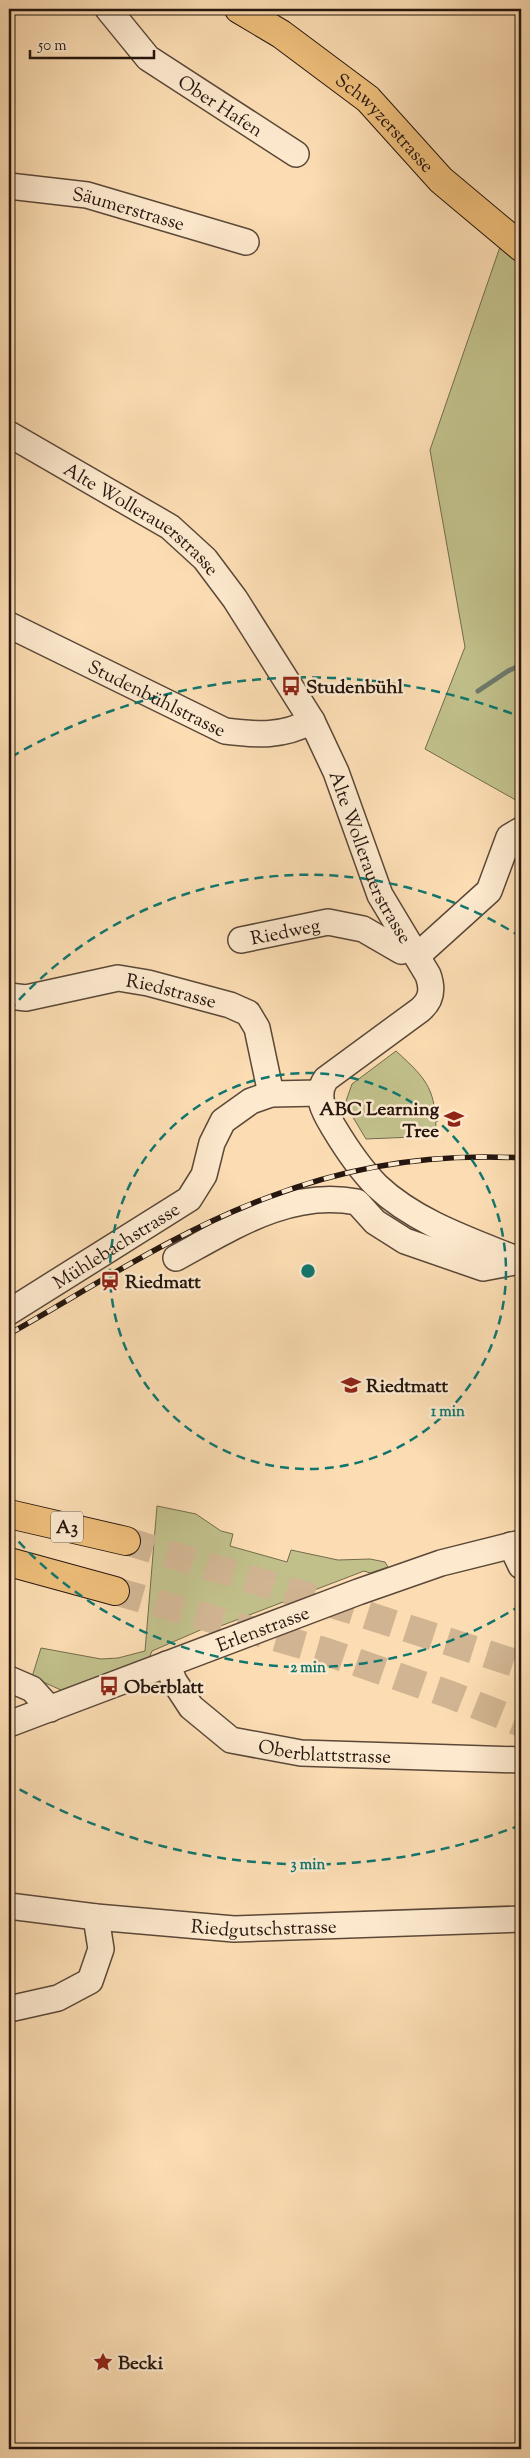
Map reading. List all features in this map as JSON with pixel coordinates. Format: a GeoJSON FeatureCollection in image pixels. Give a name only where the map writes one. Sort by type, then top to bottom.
{"type":"FeatureCollection","features":[{"type":"Feature","properties":{"kind":"main road","name":"Schwyzerstrasse"},"geometry":{"type":"LineString","coordinates":[[239,9],[281,34],[368,99],[441,180],[521,248]]}},
{"type":"Feature","properties":{"kind":"main road","name":"A3"},"geometry":{"type":"LineString","coordinates":[[9,1514],[126,1541]]}},
{"type":"Feature","properties":{"kind":"main road"},"geometry":{"type":"LineString","coordinates":[[9,1562],[115,1590]]}},
{"type":"Feature","properties":{"kind":"street","name":"Ober Hafen"},"geometry":{"type":"LineString","coordinates":[[108,9],[148,58],[296,154]]}},
{"type":"Feature","properties":{"kind":"street","name":"Säumerstrasse"},"geometry":{"type":"LineString","coordinates":[[9,186],[87,195],[246,242]]}},
{"type":"Feature","properties":{"kind":"street","name":"Alte Wollerauerstrasse"},"geometry":{"type":"LineString","coordinates":[[9,434],[142,509],[170,526],[189,542],[205,559],[235,598],[312,720],[336,772],[380,894],[413,951],[432,989],[427,1004],[329,1075],[322,1085],[320,1093]]}},
{"type":"Feature","properties":{"kind":"street","name":"Studenbühlstrasse"},"geometry":{"type":"LineString","coordinates":[[9,625],[225,731],[261,736],[293,729],[312,720]]}},
{"type":"Feature","properties":{"kind":"street"},"geometry":{"type":"LineString","coordinates":[[413,951],[489,891],[509,837],[521,830]]}},
{"type":"Feature","properties":{"kind":"street","name":"Riedweg"},"geometry":{"type":"LineString","coordinates":[[241,940],[328,922],[362,929],[401,952],[413,951]]}},
{"type":"Feature","properties":{"kind":"street","name":"Riedstrasse"},"geometry":{"type":"LineString","coordinates":[[9,996],[26,998],[118,978],[148,983],[230,1005],[248,1013],[258,1028],[271,1094]]}},
{"type":"Feature","properties":{"kind":"street"},"geometry":{"type":"LineString","coordinates":[[320,1093],[326,1114],[344,1143],[376,1185],[392,1198],[428,1221],[520,1261]]}},
{"type":"Feature","properties":{"kind":"street","name":"Mühlebachstrasse"},"geometry":{"type":"LineString","coordinates":[[9,1312],[189,1199],[204,1175],[212,1143],[223,1120],[252,1101],[271,1094],[320,1093]]}},
{"type":"Feature","properties":{"kind":"street"},"geometry":{"type":"LineString","coordinates":[[176,1258],[265,1211],[302,1200],[332,1198],[357,1202],[374,1222],[405,1241],[483,1268],[520,1261]]}},
{"type":"Feature","properties":{"kind":"street","name":"Erlenstrasse"},"geometry":{"type":"LineString","coordinates":[[9,1724],[434,1565],[518,1551]]}},
{"type":"Feature","properties":{"kind":"street","name":"Oberblattstrasse"},"geometry":{"type":"LineString","coordinates":[[167,1664],[174,1681],[191,1707],[231,1740],[301,1753],[521,1760]]}},
{"type":"Feature","properties":{"kind":"street"},"geometry":{"type":"LineString","coordinates":[[9,1679],[32,1689],[50,1709]]}},
{"type":"Feature","properties":{"kind":"street","name":"Riedgutschstrasse"},"geometry":{"type":"LineString","coordinates":[[9,1906],[96,1917],[234,1929],[295,1929],[521,1919]]}},
{"type":"Feature","properties":{"kind":"street"},"geometry":{"type":"LineString","coordinates":[[9,2009],[58,1998],[90,1981],[101,1949],[96,1917]]}},
{"type":"Feature","properties":{"kind":"shaded area"},"geometry":{"type":"Polygon","coordinates":[[[501,244],[521,262],[521,803],[425,749],[465,647],[430,450],[501,244]]]}},
{"type":"Feature","properties":{"kind":"shaded area"},"geometry":{"type":"Polygon","coordinates":[[[396,1051],[416,1070],[428,1088],[432,1097],[436,1120],[436,1136],[366,1139],[345,1104],[352,1084],[396,1051]]]}},
{"type":"Feature","properties":{"kind":"shaded area"},"geometry":{"type":"Polygon","coordinates":[[[157,1506],[196,1514],[221,1531],[233,1534],[230,1546],[287,1562],[291,1550],[338,1560],[370,1559],[385,1562],[388,1567],[370,1573],[364,1571],[218,1627],[205,1628],[152,1651],[149,1658],[61,1690],[32,1677],[41,1648],[101,1659],[118,1658],[145,1651],[157,1506]]]}},
{"type":"Feature","properties":{"kind":"waterway"},"geometry":{"type":"LineString","coordinates":[[478,691],[508,671],[521,665]]}},
{"type":"Feature","properties":{"kind":"tunnel"},"geometry":{"type":"LineString","coordinates":[[126,1541],[345,1608],[521,1665]]}},
{"type":"Feature","properties":{"kind":"tunnel"},"geometry":{"type":"LineString","coordinates":[[115,1591],[327,1652],[451,1695],[521,1723]]}},
{"type":"Feature","properties":{"kind":"railway"},"geometry":{"type":"LineString","coordinates":[[9,1334],[104,1279],[202,1226],[299,1186],[330,1177],[393,1164],[457,1158],[521,1158]]}},
{"type":"Feature","properties":{"kind":"place","name":"Studenbühl"},"geometry":{"type":"Point","coordinates":[291,686]}},
{"type":"Feature","properties":{"kind":"place","name":"ABC Learning Tree"},"geometry":{"type":"Point","coordinates":[454,1119]}},
{"type":"Feature","properties":{"kind":"place","name":"Riedmatt"},"geometry":{"type":"Point","coordinates":[110,1281]}},
{"type":"Feature","properties":{"kind":"place","name":"Riedtmatt"},"geometry":{"type":"Point","coordinates":[351,1385]}},
{"type":"Feature","properties":{"kind":"place","name":"Oberblatt"},"geometry":{"type":"Point","coordinates":[109,1686]}},
{"type":"Feature","properties":{"kind":"place","name":"Becki"},"geometry":{"type":"Point","coordinates":[103,2362]}}]}
